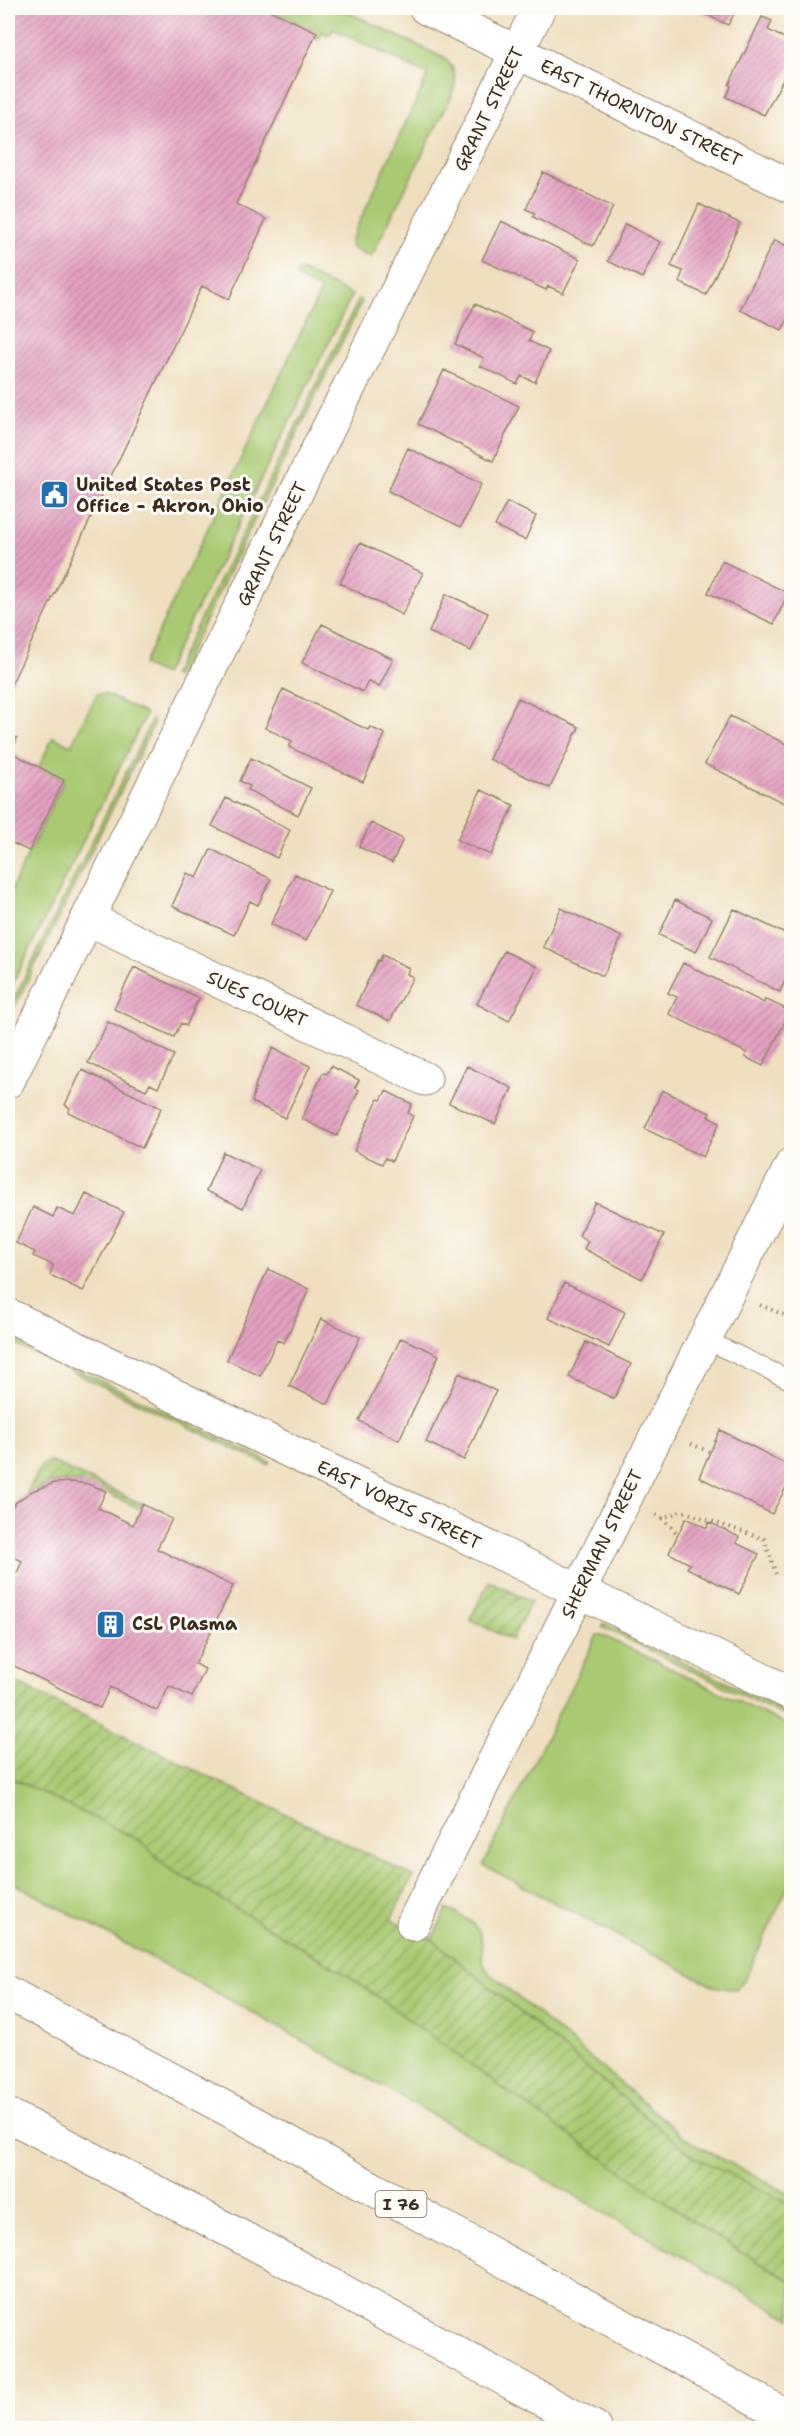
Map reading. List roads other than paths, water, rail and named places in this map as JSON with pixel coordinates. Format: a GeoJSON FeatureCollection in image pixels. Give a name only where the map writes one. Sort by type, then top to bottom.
{"type":"FeatureCollection","features":[{"type":"Feature","properties":{"kind":"main road","name":"EAST THORNTON STREET"},"geometry":{"type":"LineString","coordinates":[[426,8],[792,187]]}},
{"type":"Feature","properties":{"kind":"main road","name":"GRANT STREET"},"geometry":{"type":"LineString","coordinates":[[8,1081],[308,470],[539,8]]}},
{"type":"Feature","properties":{"kind":"main road","name":"SUES COURT"},"geometry":{"type":"LineString","coordinates":[[89,919],[425,1079]]}},
{"type":"Feature","properties":{"kind":"main road","name":"SHERMAN STREET"},"geometry":{"type":"LineString","coordinates":[[413,1924],[792,1164]]}},
{"type":"Feature","properties":{"kind":"main road","name":"EAST VORIS STREET"},"geometry":{"type":"LineString","coordinates":[[8,1315],[792,1694]]}},
{"type":"Feature","properties":{"kind":"main road","name":"I 76"},"geometry":{"type":"LineString","coordinates":[[8,1993],[248,2120],[792,2419]]}},
{"type":"Feature","properties":{"kind":"main road"},"geometry":{"type":"LineString","coordinates":[[8,2115],[274,2254],[595,2428]]}},
{"type":"Feature","properties":{"kind":"lane"},"geometry":{"type":"LineString","coordinates":[[704,1339],[792,1381]]}},
{"type":"Feature","properties":{"kind":"place","name":"United States Post Office - Akron, Ohio"},"geometry":{"type":"Point","coordinates":[55,495]}},
{"type":"Feature","properties":{"kind":"place","name":"CSL Plasma"},"geometry":{"type":"Point","coordinates":[111,1624]}}]}
